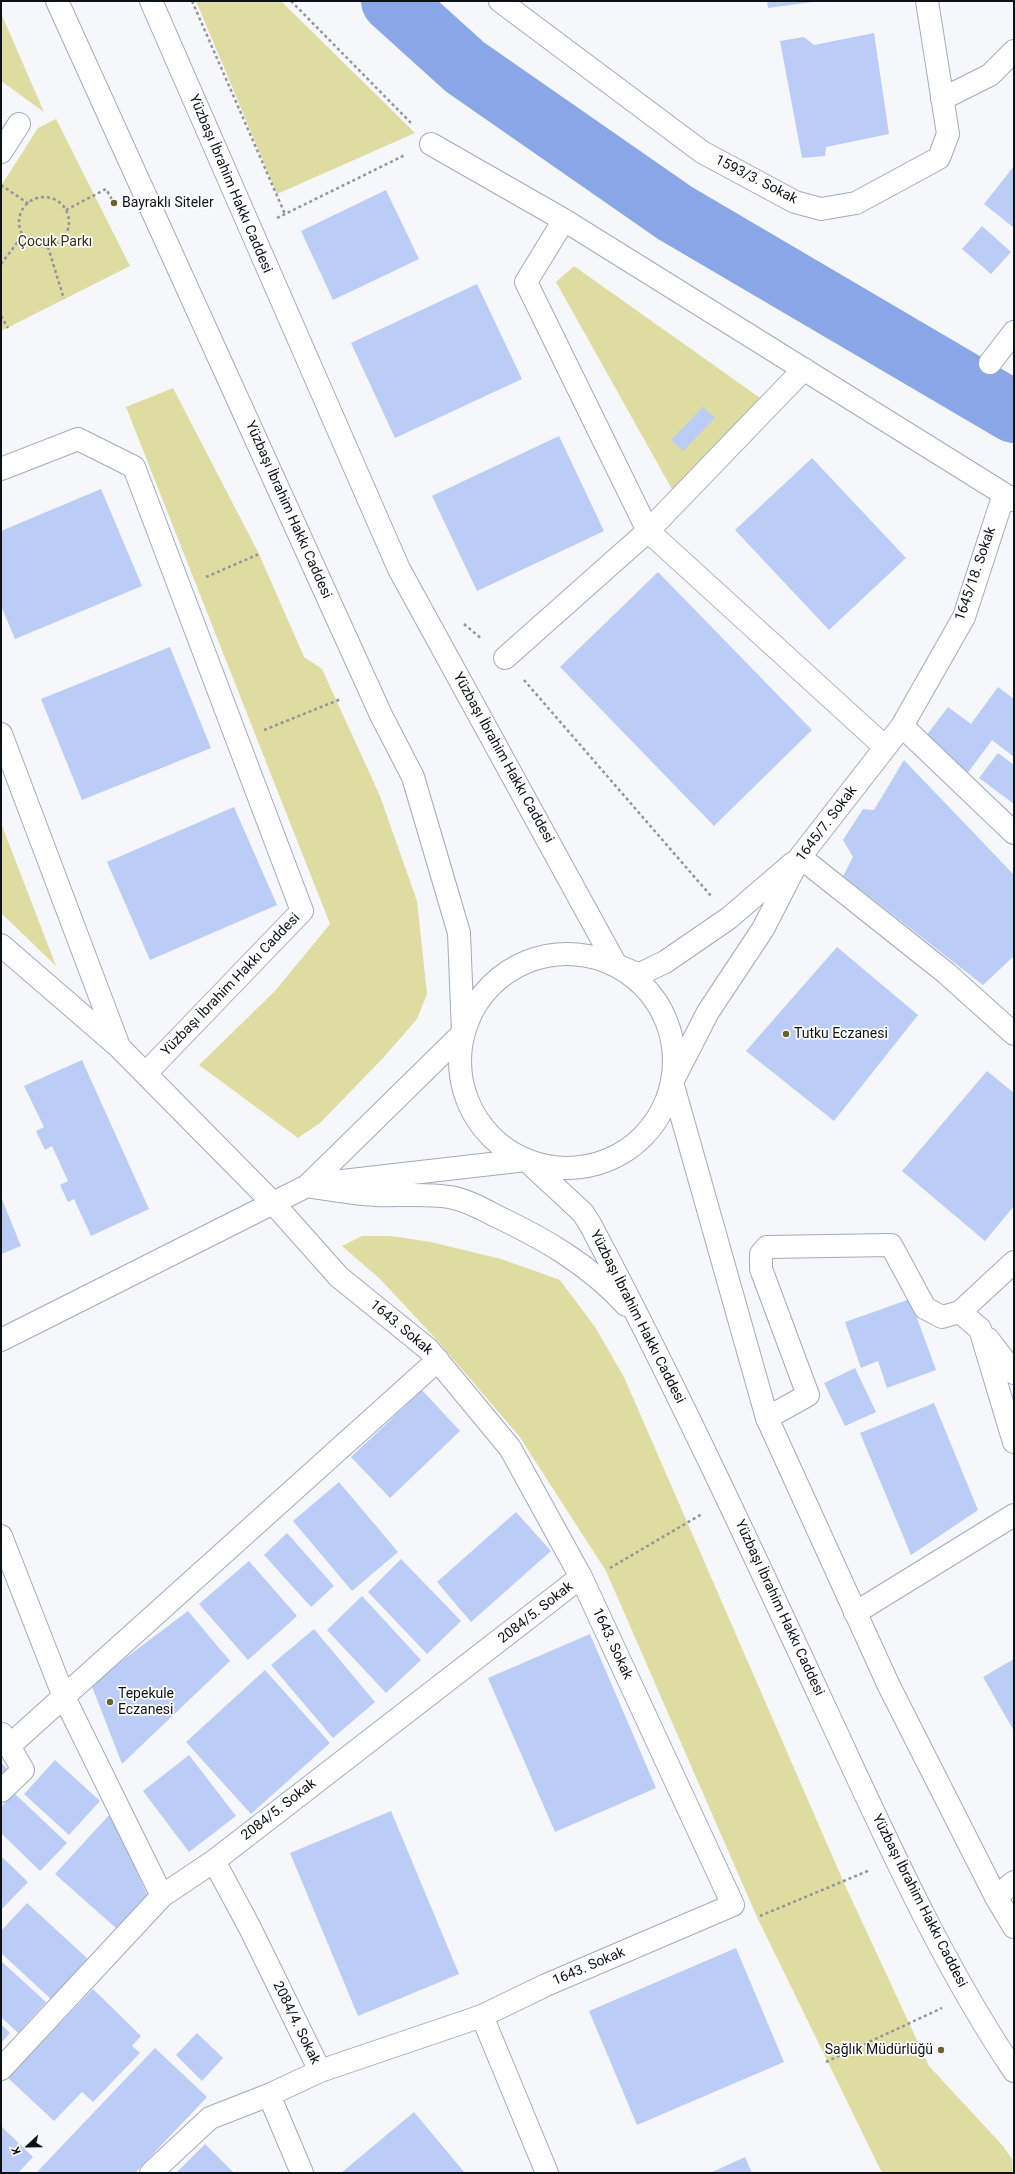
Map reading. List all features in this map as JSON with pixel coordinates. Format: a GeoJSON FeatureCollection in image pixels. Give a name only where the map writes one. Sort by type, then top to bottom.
{"type":"FeatureCollection","features":[{"type":"Feature","properties":{"kind":"street","name":"Yüzbaşı İbrahim Hakkı Caddesi"},"geometry":{"type":"LineString","coordinates":[[57,1],[369,688],[414,778],[459,933],[463,1033]]}},
{"type":"Feature","properties":{"kind":"street","name":"Yüzbaşı İbrahim Hakkı Caddesi"},"geometry":{"type":"LineString","coordinates":[[151,1],[399,569],[616,965]]}},
{"type":"Feature","properties":{"kind":"street","name":"1593/3. Sokak"},"geometry":{"type":"LineString","coordinates":[[500,1],[702,152],[795,202],[821,209],[856,203],[939,158],[948,134],[927,1]]}},
{"type":"Feature","properties":{"kind":"street"},"geometry":{"type":"LineString","coordinates":[[942,99],[990,76],[1014,51]]}},
{"type":"Feature","properties":{"kind":"street"},"geometry":{"type":"LineString","coordinates":[[1,152],[19,124]]}},
{"type":"Feature","properties":{"kind":"street"},"geometry":{"type":"LineString","coordinates":[[431,144],[564,220],[1009,497]]}},
{"type":"Feature","properties":{"kind":"street"},"geometry":{"type":"LineString","coordinates":[[564,220],[526,282],[648,531],[886,748]]}},
{"type":"Feature","properties":{"kind":"street"},"geometry":{"type":"LineString","coordinates":[[990,363],[1014,332]]}},
{"type":"Feature","properties":{"kind":"street"},"geometry":{"type":"LineString","coordinates":[[505,658],[648,531],[804,369]]}},
{"type":"Feature","properties":{"kind":"street","name":"Yüzbaşı İbrahim Hakkı Caddesi"},"geometry":{"type":"LineString","coordinates":[[1,469],[78,439],[134,467],[302,911],[146,1074]]}},
{"type":"Feature","properties":{"kind":"street","name":"1645/18. Sokak"},"geometry":{"type":"LineString","coordinates":[[902,726],[964,617],[1009,497]]}},
{"type":"Feature","properties":{"kind":"street"},"geometry":{"type":"LineString","coordinates":[[902,726],[1014,833]]}},
{"type":"Feature","properties":{"kind":"street","name":"1645/7. Sokak"},"geometry":{"type":"LineString","coordinates":[[672,1082],[708,1012],[763,929],[800,857],[902,726]]}},
{"type":"Feature","properties":{"kind":"street"},"geometry":{"type":"LineString","coordinates":[[1,734],[119,1046]]}},
{"type":"Feature","properties":{"kind":"street"},"geometry":{"type":"LineString","coordinates":[[616,965],[644,986],[664,1014],[674,1048],[672,1082],[662,1112],[643,1138],[618,1156],[588,1167],[556,1168],[526,1160],[500,1145],[479,1122],[465,1094],[460,1064],[463,1033],[475,1004],[496,980],[523,962],[554,954],[586,955],[616,965],[635,973],[642,974],[665,962],[729,918],[800,857],[946,973],[1014,1034]]}},
{"type":"Feature","properties":{"kind":"street","name":"1643. Sokak"},"geometry":{"type":"LineString","coordinates":[[1,945],[119,1046],[274,1204],[339,1277],[428,1349],[510,1448],[581,1577],[733,1905],[546,1985],[482,2016],[320,2071]]}},
{"type":"Feature","properties":{"kind":"street"},"geometry":{"type":"LineString","coordinates":[[1,1340],[274,1204],[307,1186],[463,1033]]}},
{"type":"Feature","properties":{"kind":"street"},"geometry":{"type":"LineString","coordinates":[[672,1082],[767,1418],[889,1686],[996,1897],[1014,1927]]}},
{"type":"Feature","properties":{"kind":"street","name":"Yüzbaşı İbrahim Hakkı Caddesi"},"geometry":{"type":"LineString","coordinates":[[526,1160],[582,1213],[642,1324],[728,1500],[896,1859],[967,1996],[1014,2071]]}},
{"type":"Feature","properties":{"kind":"street"},"geometry":{"type":"LineString","coordinates":[[307,1186],[526,1160]]}},
{"type":"Feature","properties":{"kind":"street"},"geometry":{"type":"LineString","coordinates":[[307,1186],[344,1193],[378,1195],[434,1194],[452,1197],[483,1209],[548,1242],[614,1292],[642,1324]]}},
{"type":"Feature","properties":{"kind":"street"},"geometry":{"type":"LineString","coordinates":[[767,1418],[808,1395],[761,1269],[760,1254],[768,1247],[891,1245],[925,1308],[942,1317],[960,1312],[1014,1262]]}},
{"type":"Feature","properties":{"kind":"street"},"geometry":{"type":"LineString","coordinates":[[960,1312],[980,1329],[1014,1373]]}},
{"type":"Feature","properties":{"kind":"street"},"geometry":{"type":"LineString","coordinates":[[980,1329],[1014,1442]]}},
{"type":"Feature","properties":{"kind":"street"},"geometry":{"type":"LineString","coordinates":[[1,1791],[23,1770],[5,1740],[64,1697],[438,1360]]}},
{"type":"Feature","properties":{"kind":"street"},"geometry":{"type":"LineString","coordinates":[[855,1613],[1014,1515]]}},
{"type":"Feature","properties":{"kind":"street"},"geometry":{"type":"LineString","coordinates":[[1,1536],[64,1697],[162,1896]]}},
{"type":"Feature","properties":{"kind":"street","name":"2084/5. Sokak"},"geometry":{"type":"LineString","coordinates":[[1,2069],[162,1896],[214,1861],[581,1577]]}},
{"type":"Feature","properties":{"kind":"street","name":"2084/4. Sokak"},"geometry":{"type":"LineString","coordinates":[[151,2173],[210,2118],[269,2095],[320,2071],[250,1928],[214,1861]]}},
{"type":"Feature","properties":{"kind":"street"},"geometry":{"type":"LineString","coordinates":[[996,1897],[1014,1882]]}},
{"type":"Feature","properties":{"kind":"street"},"geometry":{"type":"LineString","coordinates":[[482,2016],[547,2173]]}},
{"type":"Feature","properties":{"kind":"street"},"geometry":{"type":"LineString","coordinates":[[269,2095],[302,2173]]}},
{"type":"Feature","properties":{"kind":"path"},"geometry":{"type":"LineString","coordinates":[[192,1],[285,214]]}},
{"type":"Feature","properties":{"kind":"path"},"geometry":{"type":"LineString","coordinates":[[291,1],[431,144]]}},
{"type":"Feature","properties":{"kind":"path"},"geometry":{"type":"LineString","coordinates":[[250,230],[396,160]]}},
{"type":"Feature","properties":{"kind":"path"},"geometry":{"type":"LineString","coordinates":[[1,185],[28,204]]}},
{"type":"Feature","properties":{"kind":"path"},"geometry":{"type":"LineString","coordinates":[[66,210],[106,189],[114,203]]}},
{"type":"Feature","properties":{"kind":"path"},"geometry":{"type":"LineString","coordinates":[[47,197],[55,200],[66,210],[69,218],[66,235],[60,241],[48,247],[36,246],[23,235],[19,221],[21,213],[28,204],[39,198],[47,197]]}},
{"type":"Feature","properties":{"kind":"path"},"geometry":{"type":"LineString","coordinates":[[1,264],[23,235]]}},
{"type":"Feature","properties":{"kind":"path"},"geometry":{"type":"LineString","coordinates":[[48,247],[64,299]]}},
{"type":"Feature","properties":{"kind":"path"},"geometry":{"type":"LineString","coordinates":[[1,316],[8,328]]}},
{"type":"Feature","properties":{"kind":"path"},"geometry":{"type":"LineString","coordinates":[[179,588],[259,554]]}},
{"type":"Feature","properties":{"kind":"path"},"geometry":{"type":"LineString","coordinates":[[458,619],[505,658],[729,918]]}},
{"type":"Feature","properties":{"kind":"path"},"geometry":{"type":"LineString","coordinates":[[237,739],[369,688]]}},
{"type":"Feature","properties":{"kind":"path"},"geometry":{"type":"LineString","coordinates":[[581,1577],[606,1571],[728,1500]]}},
{"type":"Feature","properties":{"kind":"path"},"geometry":{"type":"LineString","coordinates":[[733,1905],[757,1917],[896,1859]]}},
{"type":"Feature","properties":{"kind":"path"},"geometry":{"type":"LineString","coordinates":[[826,2062],[967,1996]]}},
{"type":"Feature","properties":{"kind":"green space"},"geometry":{"type":"Polygon","coordinates":[[[196,1],[281,1],[415,133],[277,194],[196,1]]]}},
{"type":"Feature","properties":{"kind":"green space"},"geometry":{"type":"Polygon","coordinates":[[[1,13],[44,112],[1,81],[1,13]]]}},
{"type":"Feature","properties":{"kind":"green space","name":"Çocuk Parkı"},"geometry":{"type":"Polygon","coordinates":[[[56,119],[130,266],[1,331],[1,186],[38,128],[56,119]]]}},
{"type":"Feature","properties":{"kind":"green space"},"geometry":{"type":"Polygon","coordinates":[[[574,266],[763,400],[673,491],[556,282],[574,266]]]}},
{"type":"Feature","properties":{"kind":"green space"},"geometry":{"type":"Polygon","coordinates":[[[173,388],[259,554],[304,657],[322,669],[380,796],[417,901],[427,994],[417,1019],[384,1057],[320,1123],[298,1138],[199,1065],[275,991],[330,924],[126,407],[173,388]]]}},
{"type":"Feature","properties":{"kind":"green space"},"geometry":{"type":"Polygon","coordinates":[[[1,823],[56,966],[1,913],[1,823]]]}},
{"type":"Feature","properties":{"kind":"green space"},"geometry":{"type":"Polygon","coordinates":[[[362,1236],[391,1236],[431,1242],[501,1259],[560,1280],[595,1327],[624,1377],[844,1883],[929,2066],[1003,2146],[1012,2159],[1013,2173],[882,2173],[757,1917],[606,1571],[519,1436],[435,1338],[380,1279],[342,1246],[362,1236]]]}},
{"type":"Feature","properties":{"kind":"building"},"geometry":{"type":"Polygon","coordinates":[[[767,1],[813,1],[813,2],[768,8],[767,1]]]}},
{"type":"Feature","properties":{"kind":"building"},"geometry":{"type":"Polygon","coordinates":[[[874,33],[889,134],[826,147],[825,156],[802,158],[780,41],[804,37],[814,45],[874,33]]]}},
{"type":"Feature","properties":{"kind":"building"},"geometry":{"type":"Polygon","coordinates":[[[1014,166],[1014,228],[984,204],[1014,166]]]}},
{"type":"Feature","properties":{"kind":"building"},"geometry":{"type":"Polygon","coordinates":[[[386,190],[419,259],[333,300],[301,231],[386,190]]]}},
{"type":"Feature","properties":{"kind":"building"},"geometry":{"type":"Polygon","coordinates":[[[982,226],[1011,252],[991,274],[962,249],[982,226]]]}},
{"type":"Feature","properties":{"kind":"building"},"geometry":{"type":"Polygon","coordinates":[[[477,284],[522,379],[395,438],[351,343],[477,284]]]}},
{"type":"Feature","properties":{"kind":"building"},"geometry":{"type":"Polygon","coordinates":[[[703,407],[715,418],[683,451],[671,440],[703,407]]]}},
{"type":"Feature","properties":{"kind":"building"},"geometry":{"type":"Polygon","coordinates":[[[559,436],[604,531],[477,591],[432,496],[559,436]]]}},
{"type":"Feature","properties":{"kind":"building"},"geometry":{"type":"Polygon","coordinates":[[[812,458],[906,558],[829,630],[735,530],[812,458]]]}},
{"type":"Feature","properties":{"kind":"building"},"geometry":{"type":"Polygon","coordinates":[[[101,489],[142,586],[15,639],[1,606],[1,531],[101,489]]]}},
{"type":"Feature","properties":{"kind":"building"},"geometry":{"type":"Polygon","coordinates":[[[658,572],[812,730],[714,826],[560,667],[658,572]]]}},
{"type":"Feature","properties":{"kind":"building"},"geometry":{"type":"Polygon","coordinates":[[[170,647],[211,748],[82,800],[41,699],[170,647]]]}},
{"type":"Feature","properties":{"kind":"building"},"geometry":{"type":"Polygon","coordinates":[[[998,687],[1014,699],[1014,757],[992,740],[967,774],[922,741],[948,707],[971,724],[998,687]]]}},
{"type":"Feature","properties":{"kind":"building"},"geometry":{"type":"Polygon","coordinates":[[[998,753],[1014,765],[1014,804],[979,778],[998,753]]]}},
{"type":"Feature","properties":{"kind":"building"},"geometry":{"type":"Polygon","coordinates":[[[904,760],[1014,875],[1014,956],[983,985],[843,876],[853,857],[843,840],[863,809],[874,810],[904,760]]]}},
{"type":"Feature","properties":{"kind":"building"},"geometry":{"type":"Polygon","coordinates":[[[234,807],[277,905],[150,960],[107,862],[234,807]]]}},
{"type":"Feature","properties":{"kind":"building"},"geometry":{"type":"Polygon","coordinates":[[[837,947],[918,1015],[834,1121],[746,1051],[837,947]]]}},
{"type":"Feature","properties":{"kind":"building"},"geometry":{"type":"Polygon","coordinates":[[[82,1060],[149,1209],[91,1236],[74,1199],[68,1202],[60,1185],[68,1181],[52,1146],[45,1150],[36,1131],[44,1127],[24,1086],[82,1060]]]}},
{"type":"Feature","properties":{"kind":"building"},"geometry":{"type":"Polygon","coordinates":[[[987,1071],[1014,1093],[1014,1206],[985,1241],[902,1171],[987,1071]]]}},
{"type":"Feature","properties":{"kind":"building"},"geometry":{"type":"Polygon","coordinates":[[[1,1197],[21,1246],[1,1254],[1,1197]]]}},
{"type":"Feature","properties":{"kind":"building"},"geometry":{"type":"Polygon","coordinates":[[[910,1299],[936,1370],[887,1388],[878,1361],[861,1368],[845,1322],[910,1299]]]}},
{"type":"Feature","properties":{"kind":"building"},"geometry":{"type":"Polygon","coordinates":[[[855,1368],[876,1412],[845,1426],[824,1383],[855,1368]]]}},
{"type":"Feature","properties":{"kind":"building"},"geometry":{"type":"Polygon","coordinates":[[[422,1390],[460,1431],[390,1498],[351,1457],[422,1390]]]}},
{"type":"Feature","properties":{"kind":"building"},"geometry":{"type":"Polygon","coordinates":[[[934,1403],[978,1510],[911,1555],[860,1433],[934,1403]]]}},
{"type":"Feature","properties":{"kind":"building"},"geometry":{"type":"Polygon","coordinates":[[[339,1482],[398,1552],[352,1591],[293,1521],[339,1482]]]}},
{"type":"Feature","properties":{"kind":"building"},"geometry":{"type":"Polygon","coordinates":[[[516,1512],[551,1551],[471,1622],[437,1582],[516,1512]]]}},
{"type":"Feature","properties":{"kind":"building"},"geometry":{"type":"Polygon","coordinates":[[[287,1533],[334,1586],[311,1607],[264,1555],[287,1533]]]}},
{"type":"Feature","properties":{"kind":"building"},"geometry":{"type":"Polygon","coordinates":[[[401,1559],[461,1621],[427,1654],[368,1592],[401,1559]]]}},
{"type":"Feature","properties":{"kind":"building"},"geometry":{"type":"Polygon","coordinates":[[[249,1561],[297,1616],[248,1660],[199,1604],[249,1561]]]}},
{"type":"Feature","properties":{"kind":"building"},"geometry":{"type":"Polygon","coordinates":[[[362,1596],[421,1660],[386,1693],[327,1630],[362,1596]]]}},
{"type":"Feature","properties":{"kind":"building"},"geometry":{"type":"Polygon","coordinates":[[[188,1611],[230,1661],[122,1764],[91,1684],[188,1611]]]}},
{"type":"Feature","properties":{"kind":"building"},"geometry":{"type":"Polygon","coordinates":[[[314,1629],[375,1702],[333,1738],[271,1665],[314,1629]]]}},
{"type":"Feature","properties":{"kind":"building"},"geometry":{"type":"Polygon","coordinates":[[[590,1634],[656,1788],[555,1832],[488,1678],[590,1634]]]}},
{"type":"Feature","properties":{"kind":"building"},"geometry":{"type":"Polygon","coordinates":[[[1014,1659],[1014,1731],[983,1677],[1014,1659]]]}},
{"type":"Feature","properties":{"kind":"building"},"geometry":{"type":"Polygon","coordinates":[[[265,1670],[330,1743],[251,1814],[186,1742],[265,1670]]]}},
{"type":"Feature","properties":{"kind":"building"},"geometry":{"type":"Polygon","coordinates":[[[189,1755],[236,1816],[189,1852],[143,1791],[189,1755]]]}},
{"type":"Feature","properties":{"kind":"building"},"geometry":{"type":"Polygon","coordinates":[[[55,1760],[100,1801],[69,1835],[24,1794],[55,1760]]]}},
{"type":"Feature","properties":{"kind":"building"},"geometry":{"type":"Polygon","coordinates":[[[1,1762],[13,1776],[1,1786],[1,1762]]]}},
{"type":"Feature","properties":{"kind":"building"},"geometry":{"type":"Polygon","coordinates":[[[14,1793],[67,1843],[40,1871],[1,1833],[1,1807],[14,1793]]]}},
{"type":"Feature","properties":{"kind":"building"},"geometry":{"type":"Polygon","coordinates":[[[391,1811],[459,1974],[358,2016],[290,1853],[391,1811]]]}},
{"type":"Feature","properties":{"kind":"building"},"geometry":{"type":"Polygon","coordinates":[[[111,1813],[149,1899],[117,1929],[55,1874],[111,1813]]]}},
{"type":"Feature","properties":{"kind":"building"},"geometry":{"type":"Polygon","coordinates":[[[1,1856],[28,1882],[1,1910],[1,1856]]]}},
{"type":"Feature","properties":{"kind":"building"},"geometry":{"type":"Polygon","coordinates":[[[27,1903],[88,1959],[51,1999],[1,1953],[1,1931],[27,1903]]]}},
{"type":"Feature","properties":{"kind":"building"},"geometry":{"type":"Polygon","coordinates":[[[736,1948],[784,2062],[637,2125],[589,2011],[736,1948]]]}},
{"type":"Feature","properties":{"kind":"building"},"geometry":{"type":"Polygon","coordinates":[[[1,1961],[46,2002],[18,2033],[1,2017],[1,1961]]]}},
{"type":"Feature","properties":{"kind":"building"},"geometry":{"type":"Polygon","coordinates":[[[93,1989],[141,2036],[132,2046],[140,2053],[93,2102],[82,2092],[54,2121],[8,2078],[93,1989]]]}},
{"type":"Feature","properties":{"kind":"building"},"geometry":{"type":"Polygon","coordinates":[[[1,2024],[10,2033],[1,2043],[1,2024]]]}},
{"type":"Feature","properties":{"kind":"building"},"geometry":{"type":"Polygon","coordinates":[[[197,2033],[223,2058],[202,2081],[176,2055],[197,2033]]]}},
{"type":"Feature","properties":{"kind":"building"},"geometry":{"type":"Polygon","coordinates":[[[155,2048],[207,2097],[135,2173],[41,2173],[38,2171],[155,2048]]]}},
{"type":"Feature","properties":{"kind":"building"},"geometry":{"type":"Polygon","coordinates":[[[414,2112],[465,2173],[341,2173],[414,2112]]]}},
{"type":"Feature","properties":{"kind":"building"},"geometry":{"type":"Polygon","coordinates":[[[1,2126],[33,2157],[18,2173],[1,2173],[1,2126]]]}},
{"type":"Feature","properties":{"kind":"building"},"geometry":{"type":"Polygon","coordinates":[[[205,2144],[234,2173],[176,2173],[205,2144]]]}},
{"type":"Feature","properties":{"kind":"building"},"geometry":{"type":"Polygon","coordinates":[[[745,2157],[752,2173],[710,2173],[745,2157]]]}},
{"type":"Feature","properties":{"kind":"waterway"},"geometry":{"type":"LineString","coordinates":[[392,1],[465,67],[675,213],[1014,412]]}},
{"type":"Feature","properties":{"kind":"place","name":"Bayraklı Siteler"},"geometry":{"type":"Point","coordinates":[114,203]}},
{"type":"Feature","properties":{"kind":"place","name":"Tutku Eczanesi"},"geometry":{"type":"Point","coordinates":[786,1034]}},
{"type":"Feature","properties":{"kind":"place","name":"Tepekule Eczanesi"},"geometry":{"type":"Point","coordinates":[110,1702]}},
{"type":"Feature","properties":{"kind":"place","name":"Sağlık Müdürlüğü"},"geometry":{"type":"Point","coordinates":[941,2050]}}]}
